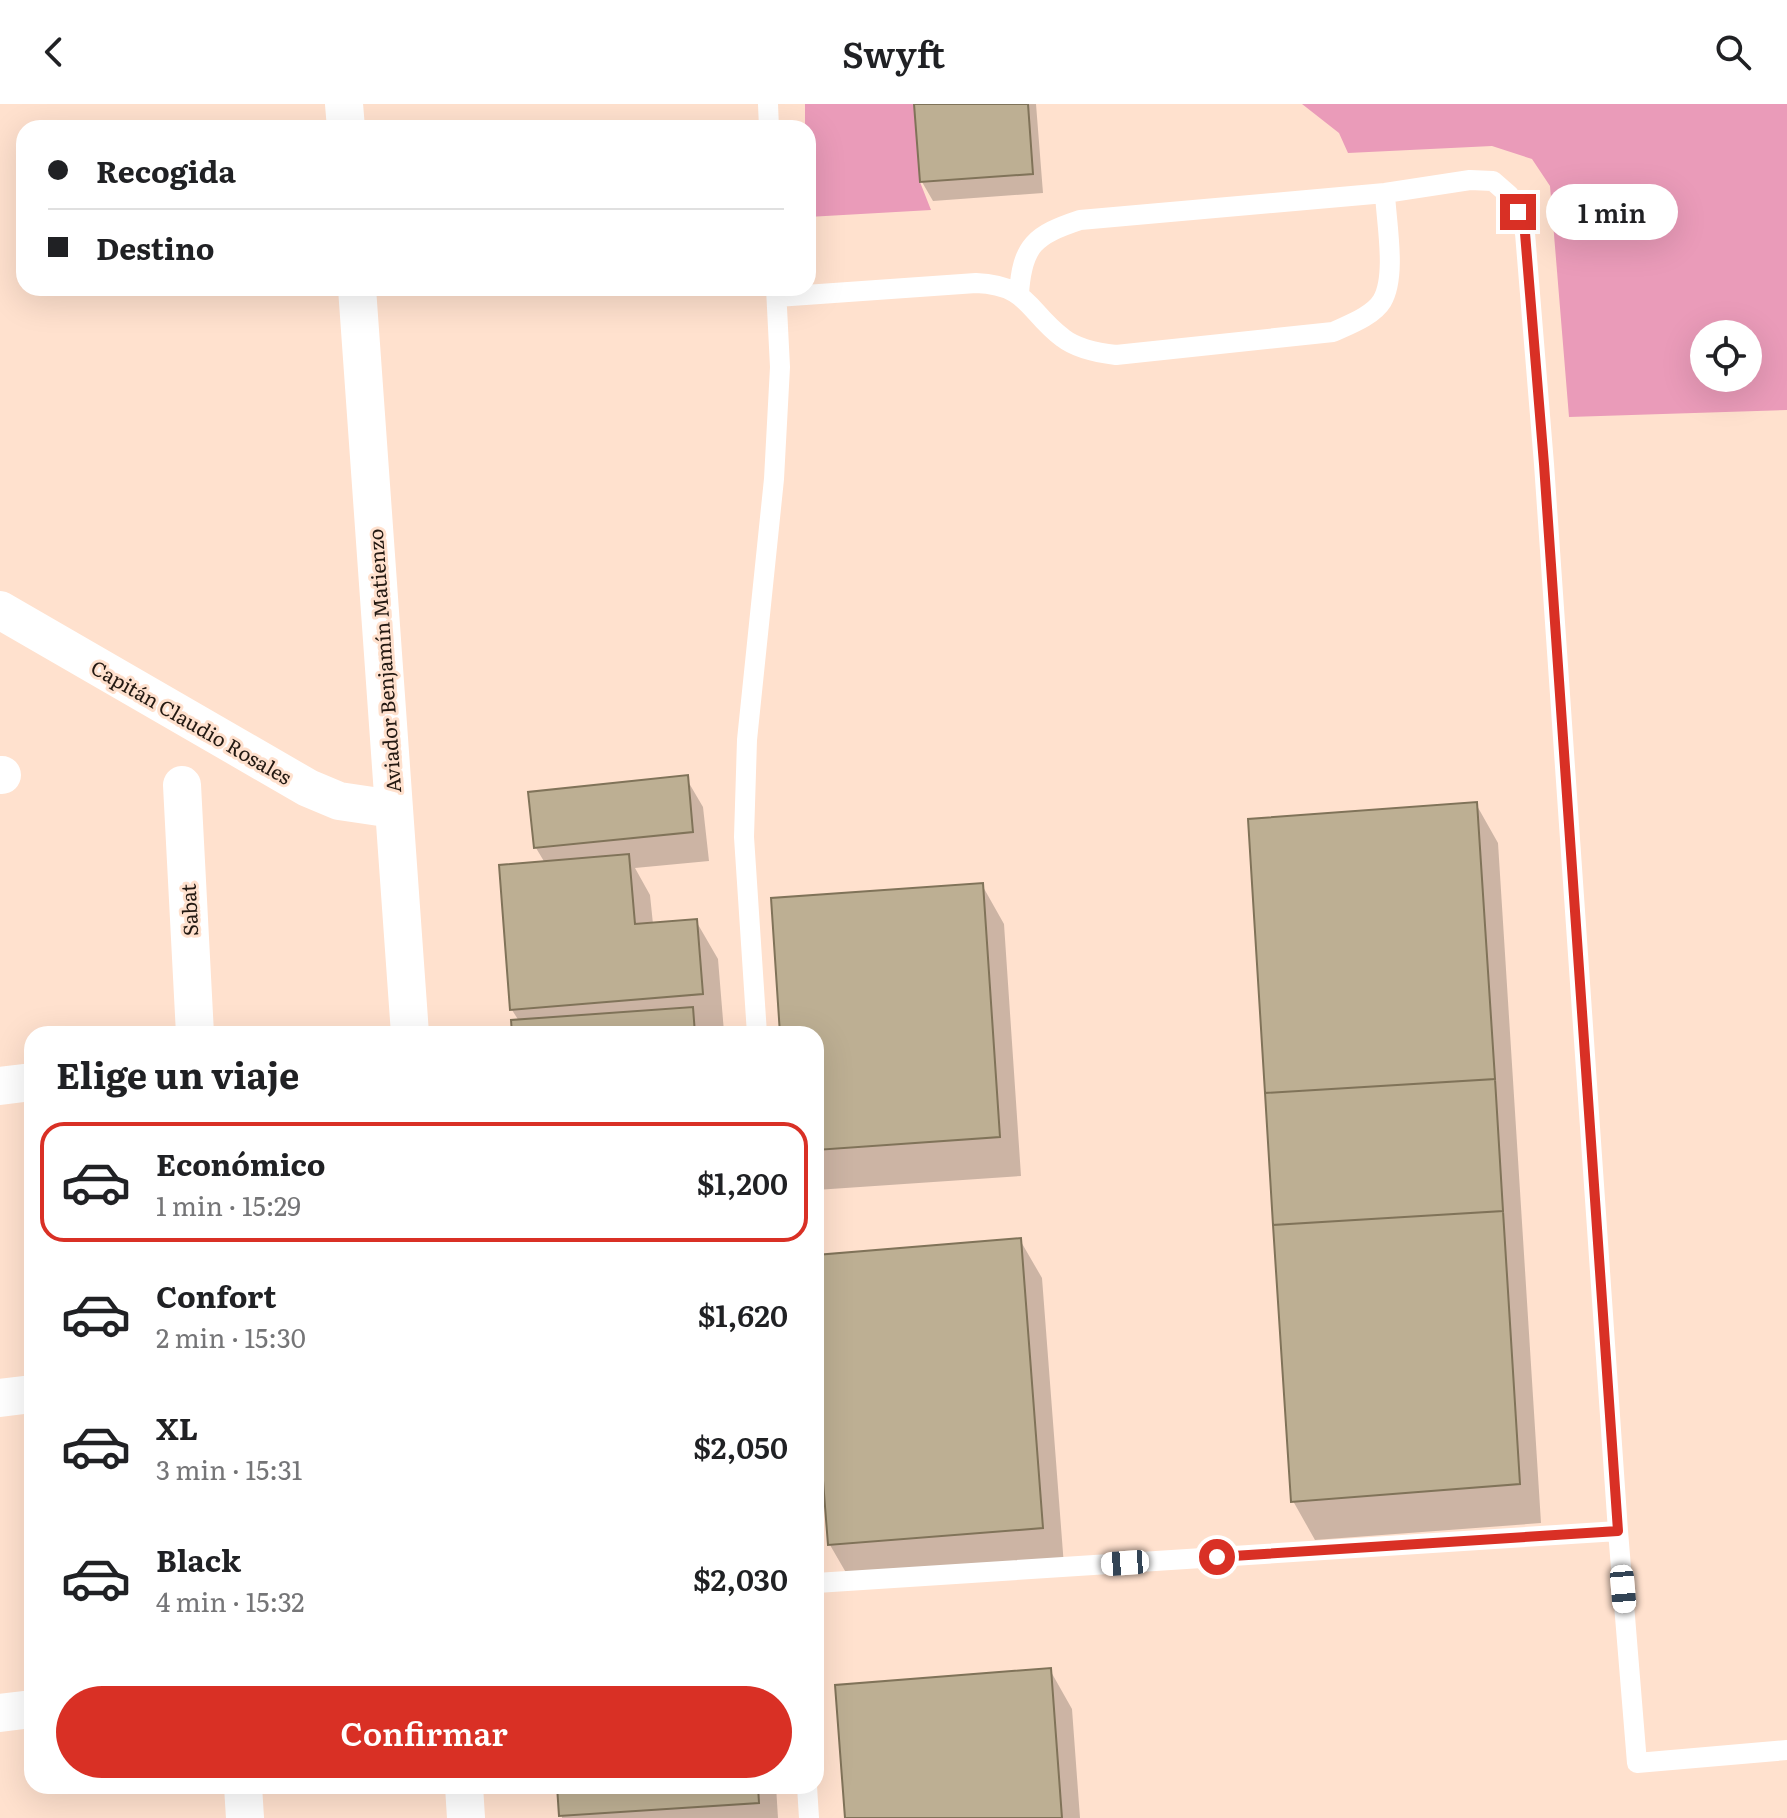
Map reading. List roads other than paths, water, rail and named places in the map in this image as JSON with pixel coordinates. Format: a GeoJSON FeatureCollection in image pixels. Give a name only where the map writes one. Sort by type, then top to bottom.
{"type":"FeatureCollection","features":[{"type":"Feature","properties":{"kind":"street","name":"Aviador Benjamín Matienzo"},"geometry":{"type":"LineString","coordinates":[[358,296],[409,1026]]}},
{"type":"Feature","properties":{"kind":"street","name":"Capitán Claudio Rosales"},"geometry":{"type":"LineString","coordinates":[[0,610],[308,788],[339,801],[393,809]]}},
{"type":"Feature","properties":{"kind":"street","name":"Sabat"},"geometry":{"type":"LineString","coordinates":[[182,785],[195,1026]]}},
{"type":"Feature","properties":{"kind":"street"},"geometry":{"type":"LineString","coordinates":[[0,1086],[24,1083]]}},
{"type":"Feature","properties":{"kind":"street"},"geometry":{"type":"LineString","coordinates":[[0,1398],[24,1395]]}},
{"type":"Feature","properties":{"kind":"street"},"geometry":{"type":"LineString","coordinates":[[0,1713],[24,1710]]}},
{"type":"Feature","properties":{"kind":"street"},"geometry":{"type":"LineString","coordinates":[[244,1794],[245,1818]]}},
{"type":"Feature","properties":{"kind":"street"},"geometry":{"type":"LineString","coordinates":[[464,1794],[466,1818]]}},
{"type":"Feature","properties":{"kind":"lane"},"geometry":{"type":"LineString","coordinates":[[1019,294],[1021,263],[1031,248],[1050,230],[1080,220],[1385,193],[1470,180],[1493,181],[1509,195],[1525,233],[1544,464],[1637,1763],[1787,1750]]}},
{"type":"Feature","properties":{"kind":"lane"},"geometry":{"type":"LineString","coordinates":[[816,290],[998,284],[1019,294],[1064,339],[1095,352],[1116,355],[1333,332],[1360,319],[1382,302],[1389,273],[1385,193]]}},
{"type":"Feature","properties":{"kind":"lane"},"geometry":{"type":"LineString","coordinates":[[756,1026],[744,837],[747,740],[774,479],[780,367],[777,296]]}},
{"type":"Feature","properties":{"kind":"lane"},"geometry":{"type":"LineString","coordinates":[[824,1582],[1618,1531]]}},
{"type":"Feature","properties":{"kind":"lane"},"geometry":{"type":"LineString","coordinates":[[808,1794],[809,1818]]}}]}
